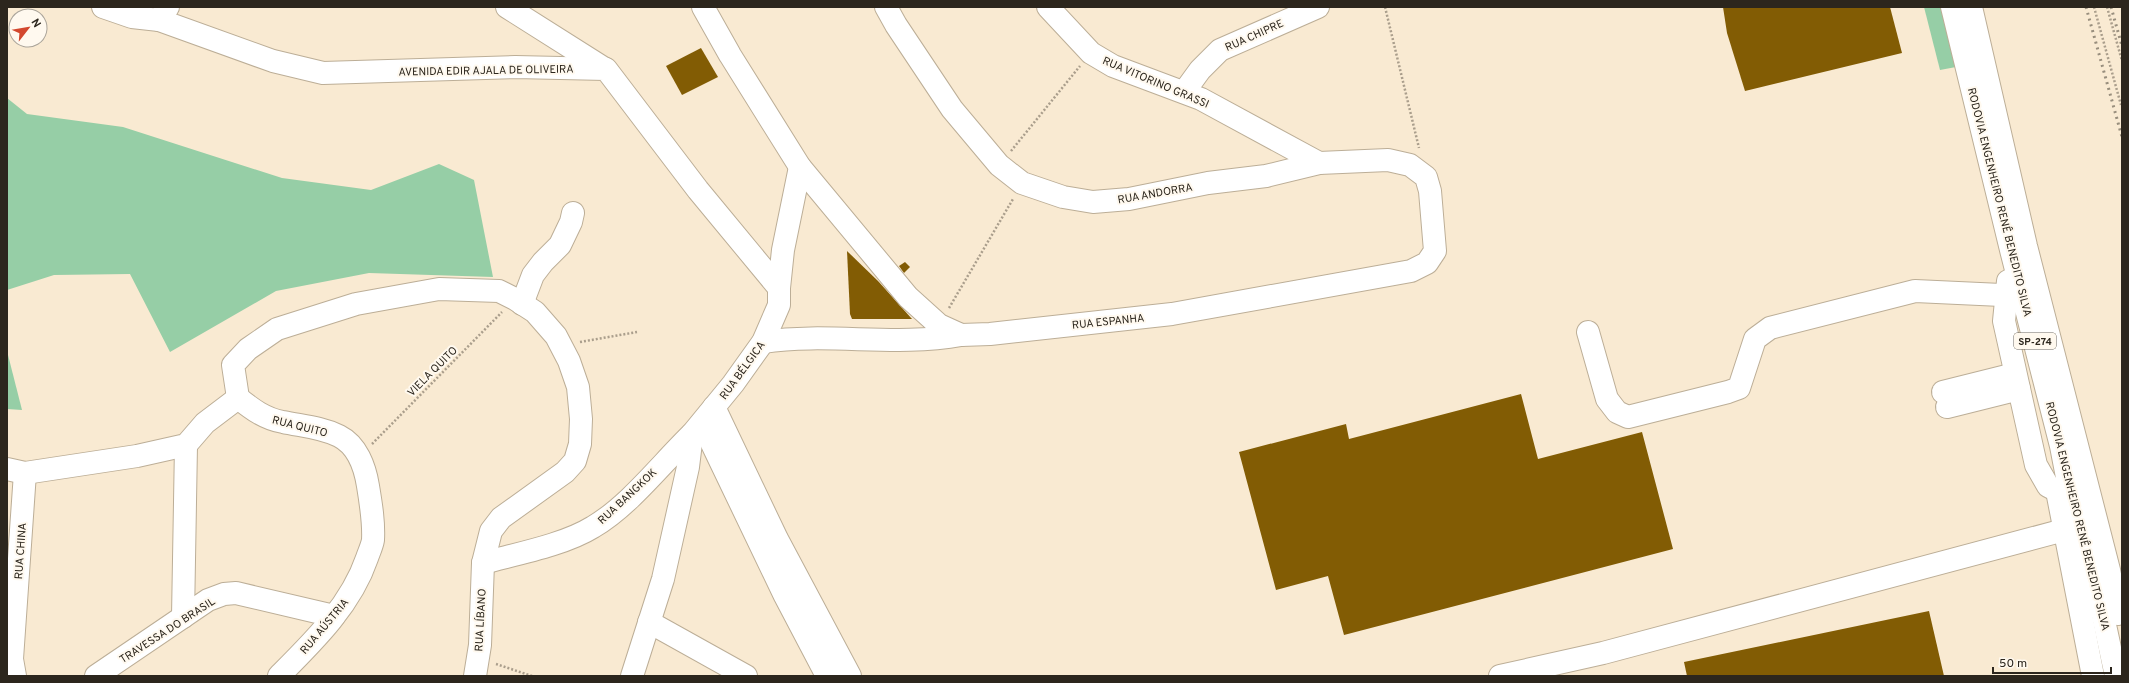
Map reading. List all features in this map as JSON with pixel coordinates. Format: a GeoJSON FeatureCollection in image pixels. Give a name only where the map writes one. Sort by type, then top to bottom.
{"type":"FeatureCollection","features":[{"type":"Feature","properties":{"kind":"street","name":"AVENIDA EDIR AJALA DE OLIVEIRA"},"geometry":{"type":"LineString","coordinates":[[103,7],[132,17],[164,14],[273,61],[323,73],[515,68],[606,69]]}},
{"type":"Feature","properties":{"kind":"street"},"geometry":{"type":"LineString","coordinates":[[507,7],[606,69],[698,190],[778,288]]}},
{"type":"Feature","properties":{"kind":"street"},"geometry":{"type":"LineString","coordinates":[[703,7],[730,55],[800,167]]}},
{"type":"Feature","properties":{"kind":"street","name":"RUA ANDORRA"},"geometry":{"type":"LineString","coordinates":[[886,7],[896,25],[952,109],[1000,165],[1022,183],[1063,197],[1093,202],[1129,199],[1208,183],[1266,176],[1319,163],[1388,160],[1410,165],[1426,177]]}},
{"type":"Feature","properties":{"kind":"street","name":"RUA VITORINO GRASSI"},"geometry":{"type":"LineString","coordinates":[[1048,7],[1090,53],[1113,66],[1184,92],[1231,114],[1264,135],[1319,163]]}},
{"type":"Feature","properties":{"kind":"street","name":"RUA CHIPRE"},"geometry":{"type":"LineString","coordinates":[[1184,92],[1200,70],[1220,50],[1318,7]]}},
{"type":"Feature","properties":{"kind":"street","name":"RODOVIA ENGENHEIRO RENÊ BENEDITO SILVA"},"geometry":{"type":"LineString","coordinates":[[1952,7],[2012,254],[2014,295],[2061,446],[2064,495],[2072,528],[2094,574],[2116,676]]}},
{"type":"Feature","properties":{"kind":"street","name":"RODOVIA ENGENHEIRO RENÊ BENEDITO SILVA"},"geometry":{"type":"LineString","coordinates":[[1970,7],[2026,246],[2109,570],[2122,635]]}},
{"type":"Feature","properties":{"kind":"street"},"geometry":{"type":"LineString","coordinates":[[1264,135],[1268,148],[1266,176]]}},
{"type":"Feature","properties":{"kind":"street","name":"RUA BÉLGICA"},"geometry":{"type":"LineString","coordinates":[[703,421],[763,342],[779,305],[778,288],[788,221],[800,167]]}},
{"type":"Feature","properties":{"kind":"street","name":"RUA ESPANHA"},"geometry":{"type":"LineString","coordinates":[[800,167],[908,297],[939,325],[961,335],[990,334],[1172,314],[1412,271],[1427,263],[1435,251],[1432,209],[1426,177]]}},
{"type":"Feature","properties":{"kind":"street"},"geometry":{"type":"LineString","coordinates":[[519,301],[533,275],[543,262],[560,245],[571,222],[573,214]]}},
{"type":"Feature","properties":{"kind":"street","name":"RUA LÍBANO"},"geometry":{"type":"LineString","coordinates":[[238,398],[233,365],[248,349],[277,329],[356,304],[439,289],[499,291],[519,301],[535,312],[556,336],[578,387],[581,419],[580,444],[575,461],[565,472],[501,518],[491,530],[483,563],[476,667]]}},
{"type":"Feature","properties":{"kind":"street"},"geometry":{"type":"LineString","coordinates":[[1588,332],[1607,399],[1617,412],[1628,417],[1739,388],[1755,339],[1770,328],[1915,291],[2014,295],[2004,321],[2036,465],[2048,486],[2064,495]]}},
{"type":"Feature","properties":{"kind":"street"},"geometry":{"type":"LineString","coordinates":[[763,342],[789,338],[933,340],[961,335]]}},
{"type":"Feature","properties":{"kind":"street"},"geometry":{"type":"LineString","coordinates":[[1945,400],[2017,381]]}},
{"type":"Feature","properties":{"kind":"street"},"geometry":{"type":"LineString","coordinates":[[16,471],[137,456],[186,445],[205,423],[238,398]]}},
{"type":"Feature","properties":{"kind":"street","name":"RUA QUITO"},"geometry":{"type":"LineString","coordinates":[[238,398],[258,414],[281,422],[315,428],[340,436],[360,456]]}},
{"type":"Feature","properties":{"kind":"street"},"geometry":{"type":"LineString","coordinates":[[632,676],[670,549],[688,467],[703,421]]}},
{"type":"Feature","properties":{"kind":"street"},"geometry":{"type":"LineString","coordinates":[[703,421],[785,596],[827,676]]}},
{"type":"Feature","properties":{"kind":"street"},"geometry":{"type":"LineString","coordinates":[[703,421],[777,539],[850,676]]}},
{"type":"Feature","properties":{"kind":"street","name":"RUA BANGKOK"},"geometry":{"type":"LineString","coordinates":[[483,563],[546,546],[593,528],[640,487],[703,421]]}},
{"type":"Feature","properties":{"kind":"street"},"geometry":{"type":"LineString","coordinates":[[183,617],[186,445]]}},
{"type":"Feature","properties":{"kind":"street","name":"RUA AÚSTRIA"},"geometry":{"type":"LineString","coordinates":[[279,676],[345,604],[360,577],[373,542],[372,511],[367,480],[360,456]]}},
{"type":"Feature","properties":{"kind":"street","name":"RUA CHINA"},"geometry":{"type":"LineString","coordinates":[[11,664],[16,471]]}},
{"type":"Feature","properties":{"kind":"street"},"geometry":{"type":"LineString","coordinates":[[1500,676],[1603,652],[2072,528],[2093,676]]}},
{"type":"Feature","properties":{"kind":"street","name":"TRAVESSA DO BRASIL"},"geometry":{"type":"LineString","coordinates":[[96,676],[208,600],[224,594],[236,593],[334,616]]}},
{"type":"Feature","properties":{"kind":"street"},"geometry":{"type":"LineString","coordinates":[[649,622],[746,676]]}},
{"type":"Feature","properties":{"kind":"path"},"geometry":{"type":"LineString","coordinates":[[1385,7],[1426,177]]}},
{"type":"Feature","properties":{"kind":"path"},"geometry":{"type":"LineString","coordinates":[[2094,7],[2121,105]]}},
{"type":"Feature","properties":{"kind":"path"},"geometry":{"type":"LineString","coordinates":[[2107,7],[2122,61]]}},
{"type":"Feature","properties":{"kind":"path"},"geometry":{"type":"LineString","coordinates":[[1000,165],[1090,53]]}},
{"type":"Feature","properties":{"kind":"path"},"geometry":{"type":"LineString","coordinates":[[939,325],[1022,183]]}},
{"type":"Feature","properties":{"kind":"path","name":"VIELA QUITO"},"geometry":{"type":"LineString","coordinates":[[360,456],[519,301]]}},
{"type":"Feature","properties":{"kind":"path"},"geometry":{"type":"LineString","coordinates":[[562,348],[582,342],[637,332]]}},
{"type":"Feature","properties":{"kind":"path"},"geometry":{"type":"LineString","coordinates":[[476,667],[532,676]]}},
{"type":"Feature","properties":{"kind":"green space"},"geometry":{"type":"Polygon","coordinates":[[[1924,7],[1943,7],[1956,67],[1940,70],[1924,7]]]}},
{"type":"Feature","properties":{"kind":"green space"},"geometry":{"type":"Polygon","coordinates":[[[7,98],[27,114],[123,127],[282,178],[371,190],[439,164],[474,180],[493,277],[369,273],[276,291],[170,352],[130,274],[54,275],[7,290],[7,98]]]}},
{"type":"Feature","properties":{"kind":"green space"},"geometry":{"type":"Polygon","coordinates":[[[7,351],[22,410],[7,409],[7,351]]]}},
{"type":"Feature","properties":{"kind":"building"},"geometry":{"type":"Polygon","coordinates":[[[1723,7],[1890,7],[1902,53],[1745,91],[1727,33],[1723,7]]]}},
{"type":"Feature","properties":{"kind":"building"},"geometry":{"type":"Polygon","coordinates":[[[701,48],[718,77],[682,95],[666,66],[701,48]]]}},
{"type":"Feature","properties":{"kind":"building"},"geometry":{"type":"Polygon","coordinates":[[[847,251],[878,281],[912,319],[852,319],[850,314],[847,251]]]}},
{"type":"Feature","properties":{"kind":"building"},"geometry":{"type":"Polygon","coordinates":[[[905,262],[910,267],[904,273],[899,266],[905,262]]]}},
{"type":"Feature","properties":{"kind":"building"},"geometry":{"type":"Polygon","coordinates":[[[1521,394],[1538,459],[1642,432],[1673,549],[1344,635],[1328,576],[1276,590],[1239,452],[1346,424],[1349,439],[1521,394]]]}},
{"type":"Feature","properties":{"kind":"building"},"geometry":{"type":"Polygon","coordinates":[[[1929,611],[1944,676],[1687,676],[1684,662],[1929,611]]]}},
{"type":"Feature","properties":{"kind":"railway"},"geometry":{"type":"LineString","coordinates":[[2086,7],[2122,137]]}},
{"type":"Feature","properties":{"kind":"railway"},"geometry":{"type":"LineString","coordinates":[[2111,7],[2122,46]]}}]}
